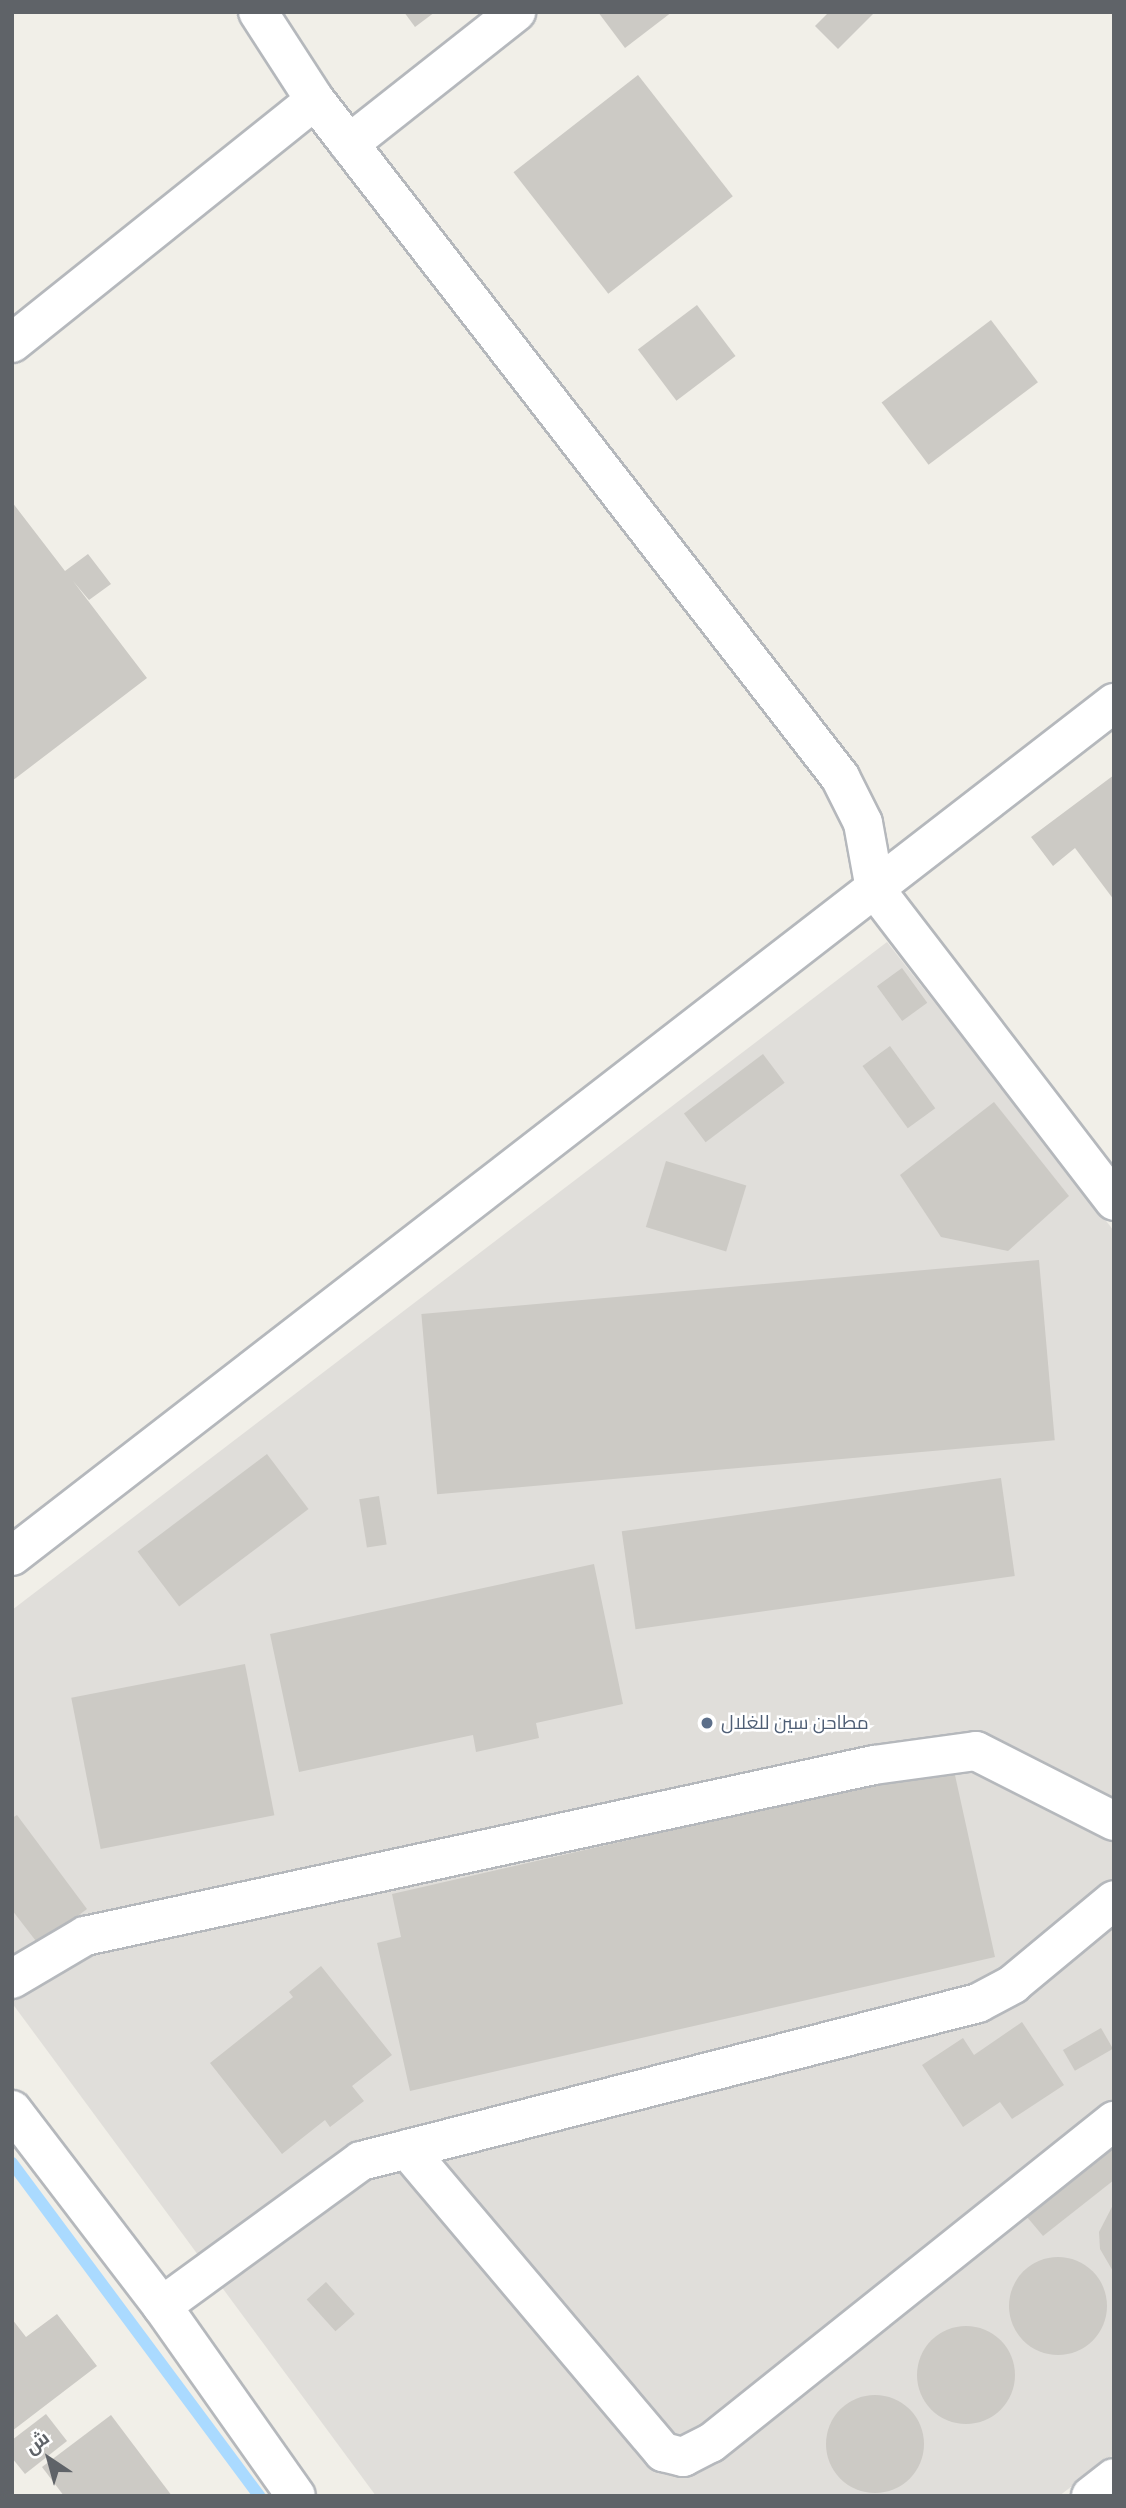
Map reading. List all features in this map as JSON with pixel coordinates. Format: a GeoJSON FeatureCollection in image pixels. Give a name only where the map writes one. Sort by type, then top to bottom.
{"type":"FeatureCollection","features":[{"type":"Feature","properties":{"kind":"street"},"geometry":{"type":"LineString","coordinates":[[258,12],[315,100],[840,777],[863,823],[875,888],[1114,1201]]}},
{"type":"Feature","properties":{"kind":"street"},"geometry":{"type":"LineString","coordinates":[[349,144],[516,12]]}},
{"type":"Feature","properties":{"kind":"street"},"geometry":{"type":"LineString","coordinates":[[12,343],[315,100]]}},
{"type":"Feature","properties":{"kind":"street"},"geometry":{"type":"LineString","coordinates":[[12,1556],[1114,703]]}},
{"type":"Feature","properties":{"kind":"street"},"geometry":{"type":"LineString","coordinates":[[12,1979],[34,1961],[85,1936],[874,1765],[976,1751],[1114,1821]]}},
{"type":"Feature","properties":{"kind":"street"},"geometry":{"type":"LineString","coordinates":[[162,2306],[361,2161],[978,2003],[1013,1983],[1114,1900]]}},
{"type":"Feature","properties":{"kind":"street"},"geometry":{"type":"LineString","coordinates":[[12,2110],[162,2306],[296,2496]]}},
{"type":"Feature","properties":{"kind":"street"},"geometry":{"type":"LineString","coordinates":[[407,2149],[663,2452],[683,2457],[711,2443],[1114,2121]]}},
{"type":"Feature","properties":{"kind":"street"},"geometry":{"type":"LineString","coordinates":[[1091,2496],[1114,2478]]}},
{"type":"Feature","properties":{"kind":"shaded area"},"geometry":{"type":"Polygon","coordinates":[[[887,942],[1114,1231],[1114,2454],[1059,2496],[376,2496],[12,2003],[12,1610],[887,942]]]}},
{"type":"Feature","properties":{"kind":"building"},"geometry":{"type":"Polygon","coordinates":[[[404,12],[435,12],[415,27],[404,12]]]}},
{"type":"Feature","properties":{"kind":"building"},"geometry":{"type":"Polygon","coordinates":[[[598,12],[672,12],[625,48],[598,12]]]}},
{"type":"Feature","properties":{"kind":"building"},"geometry":{"type":"Polygon","coordinates":[[[829,12],[875,12],[838,49],[815,26],[829,12]]]}},
{"type":"Feature","properties":{"kind":"building"},"geometry":{"type":"Polygon","coordinates":[[[638,75],[733,196],[608,294],[513,172],[638,75]]]}},
{"type":"Feature","properties":{"kind":"building"},"geometry":{"type":"Polygon","coordinates":[[[697,305],[736,356],[676,401],[638,350],[697,305]]]}},
{"type":"Feature","properties":{"kind":"building"},"geometry":{"type":"Polygon","coordinates":[[[991,320],[1038,382],[929,465],[882,402],[991,320]]]}},
{"type":"Feature","properties":{"kind":"building"},"geometry":{"type":"Polygon","coordinates":[[[12,502],[65,571],[88,554],[111,584],[89,600],[73,581],[147,678],[12,781],[12,502]]]}},
{"type":"Feature","properties":{"kind":"building"},"geometry":{"type":"Polygon","coordinates":[[[1114,775],[1114,900],[1075,848],[1053,866],[1031,837],[1114,775]]]}},
{"type":"Feature","properties":{"kind":"building"},"geometry":{"type":"Polygon","coordinates":[[[902,968],[927,1003],[902,1021],[877,986],[902,968]]]}},
{"type":"Feature","properties":{"kind":"building"},"geometry":{"type":"Polygon","coordinates":[[[890,1046],[935,1108],[908,1128],[862,1066],[890,1046]]]}},
{"type":"Feature","properties":{"kind":"building"},"geometry":{"type":"Polygon","coordinates":[[[763,1054],[785,1083],[706,1142],[684,1114],[763,1054]]]}},
{"type":"Feature","properties":{"kind":"building"},"geometry":{"type":"Polygon","coordinates":[[[994,1102],[1069,1196],[1008,1251],[941,1237],[900,1175],[994,1102]]]}},
{"type":"Feature","properties":{"kind":"building"},"geometry":{"type":"Polygon","coordinates":[[[666,1161],[746,1186],[726,1252],[646,1227],[666,1161]]]}},
{"type":"Feature","properties":{"kind":"building"},"geometry":{"type":"Polygon","coordinates":[[[1039,1260],[1055,1440],[437,1494],[421,1314],[1039,1260]]]}},
{"type":"Feature","properties":{"kind":"building"},"geometry":{"type":"Polygon","coordinates":[[[267,1454],[309,1509],[179,1607],[138,1551],[267,1454]]]}},
{"type":"Feature","properties":{"kind":"building"},"geometry":{"type":"Polygon","coordinates":[[[1001,1478],[1015,1576],[636,1629],[622,1531],[1001,1478]]]}},
{"type":"Feature","properties":{"kind":"building"},"geometry":{"type":"Polygon","coordinates":[[[379,1496],[387,1544],[367,1548],[359,1499],[379,1496]]]}},
{"type":"Feature","properties":{"kind":"building"},"geometry":{"type":"Polygon","coordinates":[[[594,1564],[623,1704],[536,1723],[539,1738],[476,1752],[473,1735],[299,1772],[270,1634],[594,1564]]]}},
{"type":"Feature","properties":{"kind":"building"},"geometry":{"type":"Polygon","coordinates":[[[245,1664],[274,1815],[101,1849],[71,1698],[245,1664]]]}},
{"type":"Feature","properties":{"kind":"building"},"geometry":{"type":"Polygon","coordinates":[[[953,1766],[995,1957],[410,2091],[377,1943],[401,1937],[392,1894],[953,1766]]]}},
{"type":"Feature","properties":{"kind":"building"},"geometry":{"type":"Polygon","coordinates":[[[17,1815],[87,1909],[39,1945],[12,1910],[12,1818],[17,1815]]]}},
{"type":"Feature","properties":{"kind":"building"},"geometry":{"type":"Polygon","coordinates":[[[321,1966],[392,2055],[352,2086],[364,2101],[330,2127],[325,2120],[282,2154],[210,2063],[293,1997],[289,1992],[321,1966]]]}},
{"type":"Feature","properties":{"kind":"building"},"geometry":{"type":"Polygon","coordinates":[[[1022,2022],[1064,2085],[1012,2119],[1000,2102],[963,2127],[922,2065],[963,2038],[974,2055],[1022,2022]]]}},
{"type":"Feature","properties":{"kind":"building"},"geometry":{"type":"Polygon","coordinates":[[[1101,2028],[1113,2049],[1075,2071],[1063,2050],[1101,2028]]]}},
{"type":"Feature","properties":{"kind":"building"},"geometry":{"type":"Polygon","coordinates":[[[1114,2126],[1114,2180],[1043,2236],[1016,2204],[1114,2126]]]}},
{"type":"Feature","properties":{"kind":"building"},"geometry":{"type":"Polygon","coordinates":[[[1114,2203],[1114,2273],[1100,2249],[1099,2232],[1114,2203]]]}},
{"type":"Feature","properties":{"kind":"building"},"geometry":{"type":"Polygon","coordinates":[[[1058,2257],[1077,2261],[1093,2271],[1103,2287],[1107,2306],[1103,2325],[1093,2341],[1077,2351],[1058,2355],[1039,2351],[1023,2341],[1013,2325],[1009,2306],[1013,2287],[1023,2271],[1039,2261],[1058,2257]]]}},
{"type":"Feature","properties":{"kind":"building"},"geometry":{"type":"Polygon","coordinates":[[[326,2282],[355,2314],[335,2331],[307,2299],[326,2282]]]}},
{"type":"Feature","properties":{"kind":"building"},"geometry":{"type":"Polygon","coordinates":[[[57,2314],[97,2366],[12,2431],[12,2319],[26,2337],[57,2314]]]}},
{"type":"Feature","properties":{"kind":"building"},"geometry":{"type":"Polygon","coordinates":[[[966,2326],[985,2330],[1001,2340],[1011,2356],[1015,2375],[1011,2394],[1001,2410],[985,2420],[966,2424],[947,2420],[931,2410],[921,2394],[917,2375],[921,2356],[931,2340],[947,2330],[966,2326]]]}},
{"type":"Feature","properties":{"kind":"building"},"geometry":{"type":"Polygon","coordinates":[[[875,2395],[894,2399],[910,2409],[920,2425],[924,2444],[920,2463],[910,2479],[894,2489],[875,2493],[856,2489],[840,2479],[830,2463],[826,2444],[830,2425],[840,2409],[856,2399],[875,2395]]]}},
{"type":"Feature","properties":{"kind":"building"},"geometry":{"type":"Polygon","coordinates":[[[46,2414],[67,2441],[25,2474],[12,2458],[12,2440],[46,2414]]]}},
{"type":"Feature","properties":{"kind":"building"},"geometry":{"type":"Polygon","coordinates":[[[111,2415],[172,2496],[64,2496],[42,2467],[111,2415]]]}},
{"type":"Feature","properties":{"kind":"waterway"},"geometry":{"type":"LineString","coordinates":[[12,2163],[259,2496]]}},
{"type":"Feature","properties":{"kind":"place","name":"مطاحن سين للغلال"},"geometry":{"type":"Point","coordinates":[707,1723]}}]}
